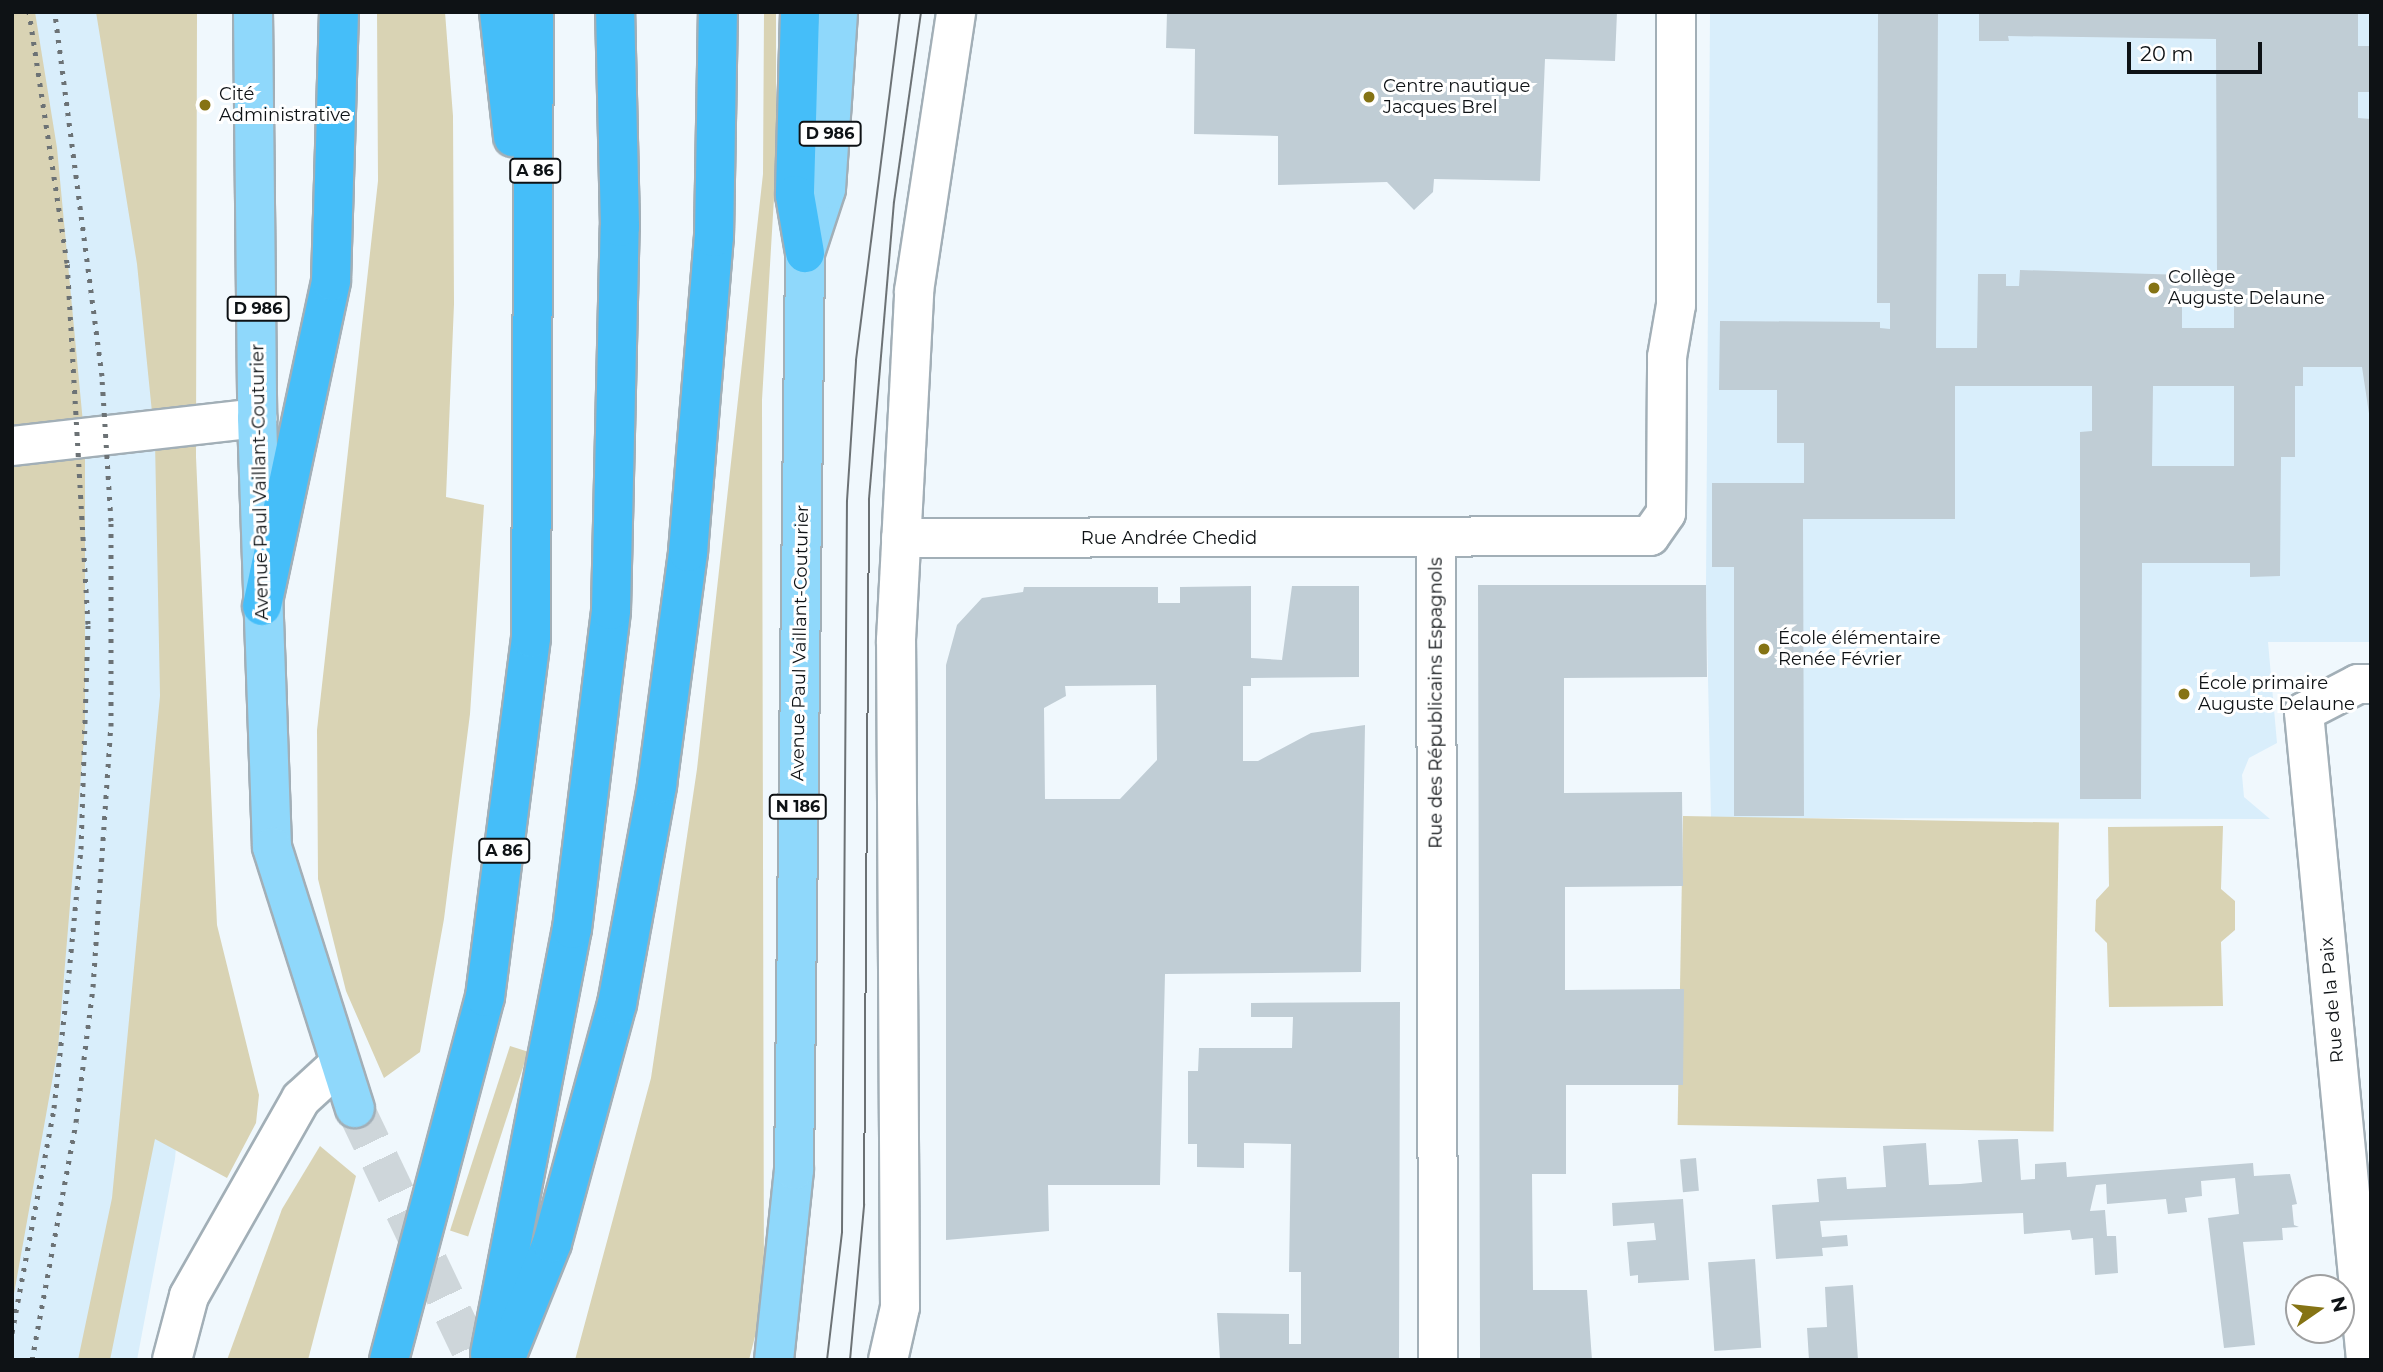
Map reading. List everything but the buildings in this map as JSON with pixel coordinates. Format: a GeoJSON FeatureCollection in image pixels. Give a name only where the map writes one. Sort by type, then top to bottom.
{"type":"FeatureCollection","features":[{"type":"Feature","properties":{"kind":"highway"},"geometry":{"type":"LineString","coordinates":[[262,606],[331,281],[339,12]]}},
{"type":"Feature","properties":{"kind":"highway"},"geometry":{"type":"LineString","coordinates":[[499,12],[536,330]]}},
{"type":"Feature","properties":{"kind":"highway","name":"A 86"},"geometry":{"type":"LineString","coordinates":[[389,1360],[485,997],[531,638],[536,330],[534,12]]}},
{"type":"Feature","properties":{"kind":"highway"},"geometry":{"type":"LineString","coordinates":[[489,1360],[572,929],[611,610],[620,227],[615,12]]}},
{"type":"Feature","properties":{"kind":"highway"},"geometry":{"type":"LineString","coordinates":[[505,1360],[552,1243],[610,1030],[657,785],[688,552],[714,237],[718,12]]}},
{"type":"Feature","properties":{"kind":"highway"},"geometry":{"type":"LineString","coordinates":[[800,12],[795,195],[805,253]]}},
{"type":"Feature","properties":{"kind":"main road","name":"Avenue Paul Vaillant-Couturier"},"geometry":{"type":"LineString","coordinates":[[253,12],[257,418],[272,847],[355,1108]]}},
{"type":"Feature","properties":{"kind":"main road","name":"Avenue Paul Vaillant-Couturier"},"geometry":{"type":"LineString","coordinates":[[774,1360],[794,1170],[805,253],[826,189],[838,12]]}},
{"type":"Feature","properties":{"kind":"street"},"geometry":{"type":"LineString","coordinates":[[888,1360],[900,1307],[896,640],[901,538],[914,290],[956,12]]}},
{"type":"Feature","properties":{"kind":"street","name":"Rue des Républicains Espagnols"},"geometry":{"type":"LineString","coordinates":[[1438,1360],[1436,538],[1650,536],[1666,513],[1667,356],[1676,305],[1676,12]]}},
{"type":"Feature","properties":{"kind":"street"},"geometry":{"type":"LineString","coordinates":[[12,446],[257,418]]}},
{"type":"Feature","properties":{"kind":"street","name":"Rue Andrée Chedid"},"geometry":{"type":"LineString","coordinates":[[901,538],[1436,538]]}},
{"type":"Feature","properties":{"kind":"street","name":"Rue de la Paix"},"geometry":{"type":"LineString","coordinates":[[2366,1360],[2304,712],[2358,684],[2371,684]]}},
{"type":"Feature","properties":{"kind":"street"},"geometry":{"type":"LineString","coordinates":[[172,1360],[196,1284],[301,1099],[339,1064]]}},
{"type":"Feature","properties":{"kind":"shaded area"},"geometry":{"type":"Polygon","coordinates":[[[12,12],[125,12],[204,822],[175,1159],[137,1360],[12,1360],[12,818],[32,492],[12,12]]]}},
{"type":"Feature","properties":{"kind":"shaded area"},"geometry":{"type":"Polygon","coordinates":[[[12,12],[35,12],[57,148],[85,444],[85,726],[58,1048],[12,1305],[12,466],[24,446],[12,436],[12,12]]]}},
{"type":"Feature","properties":{"kind":"shaded area"},"geometry":{"type":"Polygon","coordinates":[[[96,12],[197,12],[196,457],[217,925],[259,1095],[256,1123],[227,1178],[155,1139],[110,1360],[78,1360],[112,1198],[160,696],[155,442],[137,264],[96,12]]]}},
{"type":"Feature","properties":{"kind":"shaded area"},"geometry":{"type":"Polygon","coordinates":[[[377,12],[445,12],[453,116],[454,304],[446,497],[484,505],[470,714],[444,919],[420,1052],[384,1078],[346,991],[318,879],[317,730],[378,181],[377,12]]]}},
{"type":"Feature","properties":{"kind":"shaded area"},"geometry":{"type":"Polygon","coordinates":[[[764,12],[776,12],[776,164],[762,400],[764,1301],[749,1360],[575,1360],[651,1078],[697,769],[763,174],[764,12]]]}},
{"type":"Feature","properties":{"kind":"shaded area"},"geometry":{"type":"Polygon","coordinates":[[[1710,12],[2371,12],[2371,642],[2268,642],[2277,743],[2249,758],[2242,775],[2244,797],[2270,819],[1711,818],[1706,585],[1710,12]]]}},
{"type":"Feature","properties":{"kind":"shaded area"},"geometry":{"type":"Polygon","coordinates":[[[1683,816],[2059,823],[2054,1132],[1678,1125],[1683,816]]]}},
{"type":"Feature","properties":{"kind":"shaded area"},"geometry":{"type":"Polygon","coordinates":[[[2223,826],[2221,889],[2235,901],[2235,930],[2221,942],[2223,1006],[2109,1007],[2107,943],[2095,931],[2096,900],[2109,886],[2108,827],[2223,826]]]}},
{"type":"Feature","properties":{"kind":"shaded area"},"geometry":{"type":"Polygon","coordinates":[[[510,1046],[528,1052],[468,1236],[450,1231],[510,1046]]]}},
{"type":"Feature","properties":{"kind":"shaded area"},"geometry":{"type":"Polygon","coordinates":[[[320,1146],[356,1176],[308,1360],[227,1360],[282,1209],[320,1146]]]}},
{"type":"Feature","properties":{"kind":"tunnel"},"geometry":{"type":"LineString","coordinates":[[355,1108],[475,1360]]}},
{"type":"Feature","properties":{"kind":"tram line"},"geometry":{"type":"LineString","coordinates":[[827,1360],[842,1232],[847,501],[856,360],[900,12]]}},
{"type":"Feature","properties":{"kind":"tram line"},"geometry":{"type":"LineString","coordinates":[[850,1360],[864,1205],[869,499],[894,202],[921,12]]}},
{"type":"Feature","properties":{"kind":"railway"},"geometry":{"type":"LineString","coordinates":[[12,1333],[54,1108],[69,973],[81,849],[88,624],[67,263],[29,12]]}},
{"type":"Feature","properties":{"kind":"railway"},"geometry":{"type":"LineString","coordinates":[[32,1360],[76,1122],[93,987],[111,726],[111,521],[102,376],[55,12]]}},
{"type":"Feature","properties":{"kind":"place","name":"Centre nautique Jacques Brel"},"geometry":{"type":"Point","coordinates":[1369,97]}},
{"type":"Feature","properties":{"kind":"place","name":"Cité Administrative"},"geometry":{"type":"Point","coordinates":[205,105]}},
{"type":"Feature","properties":{"kind":"place","name":"Collège Auguste Delaune"},"geometry":{"type":"Point","coordinates":[2154,288]}},
{"type":"Feature","properties":{"kind":"place","name":"École élémentaire Renée Février"},"geometry":{"type":"Point","coordinates":[1764,649]}},
{"type":"Feature","properties":{"kind":"place","name":"École primaire Auguste Delaune"},"geometry":{"type":"Point","coordinates":[2184,694]}}]}
